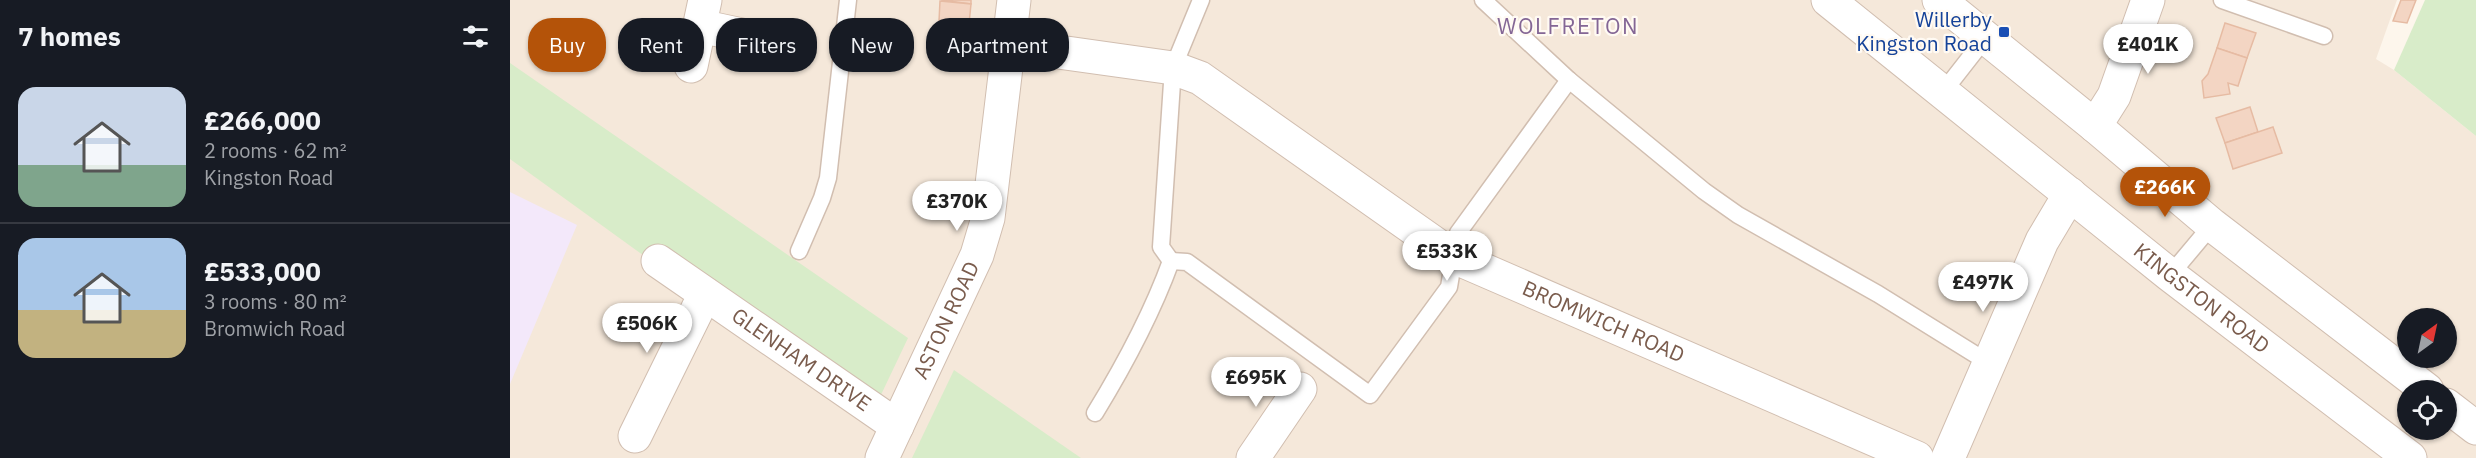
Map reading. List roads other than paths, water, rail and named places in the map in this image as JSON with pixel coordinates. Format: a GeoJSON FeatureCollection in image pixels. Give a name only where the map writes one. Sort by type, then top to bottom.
{"type":"FeatureCollection","features":[{"type":"Feature","properties":{"kind":"street","name":"ASTON ROAD"},"geometry":{"type":"LineString","coordinates":[[1012,18],[1014,0]]}},
{"type":"Feature","properties":{"kind":"street","name":"KINGSTON ROAD"},"geometry":{"type":"LineString","coordinates":[[1828,0],[2170,275],[2410,458]]}},
{"type":"Feature","properties":{"kind":"street"},"geometry":{"type":"LineString","coordinates":[[1939,0],[2096,126],[2212,225],[2414,380]]}},
{"type":"Feature","properties":{"kind":"street"},"geometry":{"type":"LineString","coordinates":[[2096,126],[2114,96],[2148,0]]}},
{"type":"Feature","properties":{"kind":"street"},"geometry":{"type":"LineString","coordinates":[[702,13],[716,20]]}},
{"type":"Feature","properties":{"kind":"street","name":"BROMWICH ROAD"},"geometry":{"type":"LineString","coordinates":[[1069,53],[1173,68],[1200,78],[1454,257],[1917,458]]}},
{"type":"Feature","properties":{"kind":"street","name":"ASTON ROAD"},"geometry":{"type":"LineString","coordinates":[[882,458],[977,255],[988,218],[1006,72]]}},
{"type":"Feature","properties":{"kind":"street"},"geometry":{"type":"LineString","coordinates":[[1948,458],[2042,241],[2070,194]]}},
{"type":"Feature","properties":{"kind":"street","name":"GLENHAM DRIVE"},"geometry":{"type":"LineString","coordinates":[[658,261],[897,426]]}},
{"type":"Feature","properties":{"kind":"street"},"geometry":{"type":"LineString","coordinates":[[635,436],[705,294]]}},
{"type":"Feature","properties":{"kind":"street"},"geometry":{"type":"LineString","coordinates":[[1259,456],[1300,389]]}},
{"type":"Feature","properties":{"kind":"street"},"geometry":{"type":"LineString","coordinates":[[2457,413],[2476,428]]}},
{"type":"Feature","properties":{"kind":"lane"},"geometry":{"type":"LineString","coordinates":[[799,251],[822,198],[828,178],[848,0]]}},
{"type":"Feature","properties":{"kind":"lane"},"geometry":{"type":"LineString","coordinates":[[1170,261],[1161,247],[1173,68],[1201,0]]}},
{"type":"Feature","properties":{"kind":"lane"},"geometry":{"type":"LineString","coordinates":[[1483,0],[1569,80],[1738,215],[1878,294],[1989,363]]}},
{"type":"Feature","properties":{"kind":"lane"},"geometry":{"type":"LineString","coordinates":[[2222,0],[2324,36]]}},
{"type":"Feature","properties":{"kind":"lane"},"geometry":{"type":"LineString","coordinates":[[1943,92],[1986,37]]}},
{"type":"Feature","properties":{"kind":"lane"},"geometry":{"type":"LineString","coordinates":[[1170,261],[1187,262],[1370,395],[1449,287],[1458,233],[1569,80]]}},
{"type":"Feature","properties":{"kind":"lane"},"geometry":{"type":"LineString","coordinates":[[2170,275],[2212,225]]}},
{"type":"Feature","properties":{"kind":"lane"},"geometry":{"type":"LineString","coordinates":[[1095,413],[1132,351],[1156,303],[1170,261]]}},
{"type":"Feature","properties":{"kind":"place","name":"Willerby Kingston Road"},"geometry":{"type":"Point","coordinates":[2004,32]}},
{"type":"Feature","properties":{"kind":"district","name":"WOLFRETON"},"geometry":{"type":"Point","coordinates":[1568,26]}}]}
